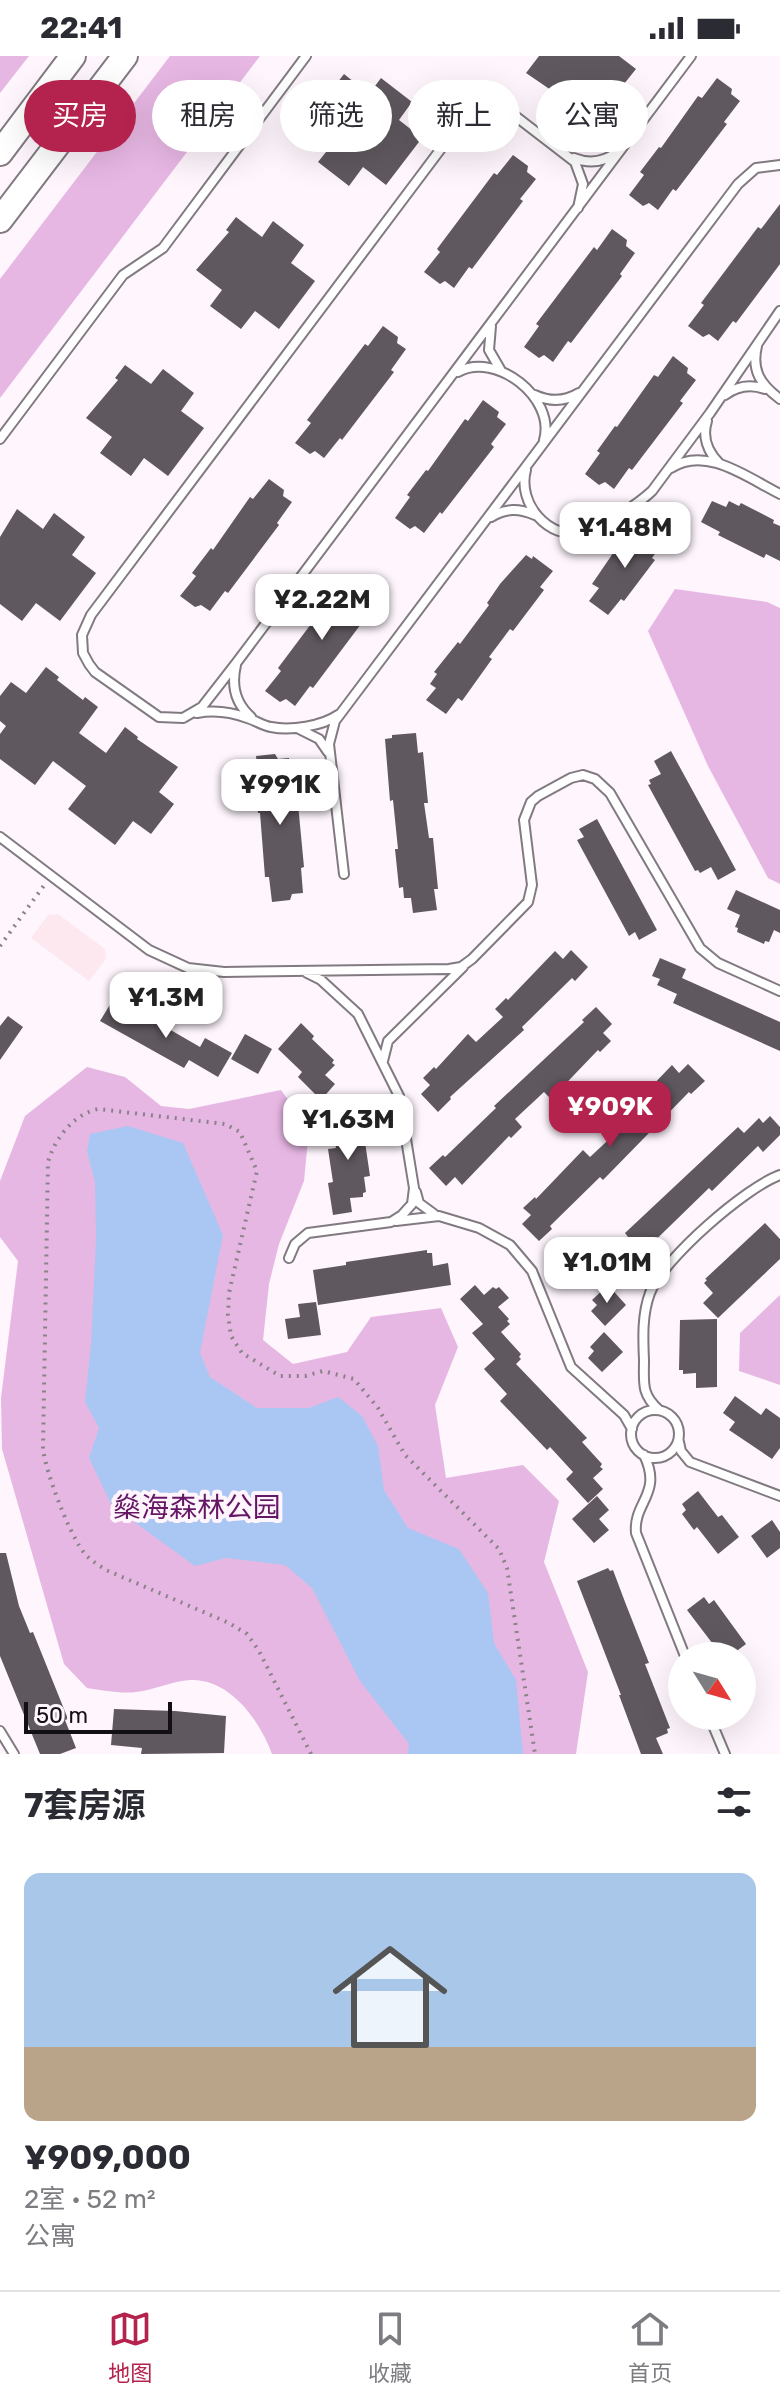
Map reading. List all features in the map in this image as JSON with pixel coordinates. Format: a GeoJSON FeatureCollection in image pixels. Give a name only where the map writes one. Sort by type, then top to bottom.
{"type":"FeatureCollection","features":[{"type":"Feature","properties":{"kind":"main road"},"geometry":{"type":"LineString","coordinates":[[0,153],[73,56]]}},
{"type":"Feature","properties":{"kind":"main road"},"geometry":{"type":"LineString","coordinates":[[0,220],[125,56]]}},
{"type":"Feature","properties":{"kind":"lane"},"geometry":{"type":"LineString","coordinates":[[0,439],[123,275],[163,248],[306,56]]}},
{"type":"Feature","properties":{"kind":"lane"},"geometry":{"type":"LineString","coordinates":[[648,114],[691,56]]}},
{"type":"Feature","properties":{"kind":"lane"},"geometry":{"type":"LineString","coordinates":[[616,152],[599,161],[584,162],[569,156],[510,112],[501,109],[477,111],[458,126],[91,615],[82,635],[83,653],[95,672],[159,717],[183,718],[210,698],[620,152]]}},
{"type":"Feature","properties":{"kind":"lane"},"geometry":{"type":"LineString","coordinates":[[569,156],[580,170],[583,184],[578,208]]}},
{"type":"Feature","properties":{"kind":"lane"},"geometry":{"type":"LineString","coordinates":[[344,874],[329,744],[332,727],[340,713],[738,184],[756,168],[780,165]]}},
{"type":"Feature","properties":{"kind":"lane"},"geometry":{"type":"LineString","coordinates":[[665,474],[780,311]]}},
{"type":"Feature","properties":{"kind":"lane"},"geometry":{"type":"LineString","coordinates":[[493,321],[489,350],[503,372],[531,393],[554,401],[568,399],[583,390]]}},
{"type":"Feature","properties":{"kind":"lane"},"geometry":{"type":"LineString","coordinates":[[760,338],[755,367],[766,389]]}},
{"type":"Feature","properties":{"kind":"lane"},"geometry":{"type":"LineString","coordinates":[[451,377],[461,370],[480,366],[503,372]]}},
{"type":"Feature","properties":{"kind":"lane"},"geometry":{"type":"LineString","coordinates":[[718,402],[734,389],[748,386],[766,389],[780,399]]}},
{"type":"Feature","properties":{"kind":"lane"},"geometry":{"type":"LineString","coordinates":[[531,393],[546,418],[543,444]]}},
{"type":"Feature","properties":{"kind":"lane"},"geometry":{"type":"LineString","coordinates":[[710,413],[705,427],[706,442],[710,453],[721,465]]}},
{"type":"Feature","properties":{"kind":"lane"},"geometry":{"type":"LineString","coordinates":[[484,522],[509,509],[522,510],[537,515],[556,529],[585,533],[642,499],[674,466],[704,459],[780,494]]}},
{"type":"Feature","properties":{"kind":"lane"},"geometry":{"type":"LineString","coordinates":[[529,462],[523,488],[537,515]]}},
{"type":"Feature","properties":{"kind":"lane"},"geometry":{"type":"LineString","coordinates":[[237,662],[234,691],[241,707],[255,721]]}},
{"type":"Feature","properties":{"kind":"lane"},"geometry":{"type":"LineString","coordinates":[[192,714],[223,712],[271,727],[292,727],[323,723],[340,713]]}},
{"type":"Feature","properties":{"kind":"lane"},"geometry":{"type":"LineString","coordinates":[[292,727],[306,730],[319,739],[330,756]]}},
{"type":"Feature","properties":{"kind":"lane"},"geometry":{"type":"LineString","coordinates":[[384,1066],[384,1050],[388,1041],[522,910],[532,893],[524,820],[531,802],[571,778],[583,775],[595,779],[610,793],[706,956],[780,991]]}},
{"type":"Feature","properties":{"kind":"lane"},"geometry":{"type":"LineString","coordinates":[[0,837],[149,950],[188,968],[208,972],[449,969],[461,967],[472,959]]}},
{"type":"Feature","properties":{"kind":"lane"},"geometry":{"type":"LineString","coordinates":[[303,972],[321,980],[354,1009],[384,1066],[401,1103],[419,1203],[439,1216],[489,1232],[517,1252],[537,1281],[567,1361],[576,1373],[624,1415],[632,1429],[634,1444],[644,1455],[651,1487],[637,1516],[636,1533],[679,1642]]}},
{"type":"Feature","properties":{"kind":"lane"},"geometry":{"type":"LineString","coordinates":[[659,1410],[646,1396],[644,1384],[645,1311],[654,1283],[673,1257],[750,1191],[780,1175]]}},
{"type":"Feature","properties":{"kind":"lane"},"geometry":{"type":"LineString","coordinates":[[391,1222],[408,1210],[414,1188]]}},
{"type":"Feature","properties":{"kind":"lane"},"geometry":{"type":"LineString","coordinates":[[289,1258],[295,1244],[308,1233],[439,1216]]}},
{"type":"Feature","properties":{"kind":"lane"},"geometry":{"type":"LineString","coordinates":[[632,1429],[645,1412],[667,1412],[677,1423],[681,1451],[690,1462],[780,1496]]}},
{"type":"Feature","properties":{"kind":"lane"},"geometry":{"type":"LineString","coordinates":[[644,1455],[665,1456],[677,1446],[679,1439]]}},
{"type":"Feature","properties":{"kind":"lane"},"geometry":{"type":"LineString","coordinates":[[715,1730],[725,1754]]}},
{"type":"Feature","properties":{"kind":"lane"},"geometry":{"type":"LineString","coordinates":[[0,1731],[14,1754]]}},
{"type":"Feature","properties":{"kind":"path"},"geometry":{"type":"LineString","coordinates":[[0,946],[52,876]]}},
{"type":"Feature","properties":{"kind":"path"},"geometry":{"type":"LineString","coordinates":[[311,1754],[259,1651],[247,1634],[229,1623],[106,1570],[89,1559],[80,1548],[46,1468],[43,1449],[48,1162],[51,1149],[75,1119],[85,1112],[98,1109],[225,1124],[240,1132],[257,1171],[229,1293],[231,1336],[242,1353],[280,1376],[305,1376],[323,1371],[354,1379],[378,1408],[405,1455],[499,1549],[507,1568],[535,1754]]}},
{"type":"Feature","properties":{"kind":"shaded area"},"geometry":{"type":"Polygon","coordinates":[[[58,914],[105,949],[106,959],[89,981],[31,938],[48,915],[58,914]]]}},
{"type":"Feature","properties":{"kind":"green space"},"geometry":{"type":"Polygon","coordinates":[[[0,56],[29,56],[0,93],[0,56]]]}},
{"type":"Feature","properties":{"kind":"green space"},"geometry":{"type":"Polygon","coordinates":[[[170,56],[260,56],[242,80],[152,80],[152,152],[187,152],[0,398],[0,279],[97,152],[136,152],[136,101],[170,56]]]}},
{"type":"Feature","properties":{"kind":"green space"},"geometry":{"type":"Polygon","coordinates":[[[675,589],[767,602],[780,608],[780,884],[768,878],[708,766],[648,631],[675,589]]]}},
{"type":"Feature","properties":{"kind":"green space","name":"燊海森林公园"},"geometry":{"type":"Polygon","coordinates":[[[87,1067],[125,1077],[161,1106],[189,1109],[281,1090],[309,1129],[304,1181],[279,1244],[269,1284],[263,1340],[293,1364],[347,1352],[371,1317],[441,1308],[458,1347],[435,1405],[446,1478],[523,1465],[559,1501],[544,1562],[588,1672],[576,1754],[272,1754],[260,1728],[242,1704],[218,1686],[190,1680],[136,1692],[105,1691],[87,1688],[64,1664],[2,1449],[1,1398],[18,1261],[0,1237],[0,1181],[25,1116],[87,1067]]]}},
{"type":"Feature","properties":{"kind":"green space"},"geometry":{"type":"Polygon","coordinates":[[[780,1295],[780,1385],[739,1371],[740,1333],[780,1295]]]}},
{"type":"Feature","properties":{"kind":"water"},"geometry":{"type":"Polygon","coordinates":[[[128,1126],[183,1143],[223,1235],[200,1353],[210,1377],[257,1408],[309,1408],[338,1397],[362,1416],[378,1446],[384,1490],[408,1528],[459,1549],[488,1593],[494,1643],[516,1680],[523,1754],[408,1754],[409,1744],[360,1681],[312,1588],[285,1565],[226,1558],[195,1566],[112,1506],[89,1458],[99,1428],[85,1402],[96,1238],[95,1182],[87,1152],[90,1134],[128,1126]]]}},
{"type":"Feature","properties":{"kind":"building"},"geometry":{"type":"Polygon","coordinates":[[[539,56],[619,56],[636,69],[627,80],[536,80],[526,73],[539,56]]]}},
{"type":"Feature","properties":{"kind":"building"},"geometry":{"type":"Polygon","coordinates":[[[717,78],[732,89],[731,94],[740,101],[724,122],[727,124],[658,210],[649,203],[643,206],[629,195],[644,175],[640,172],[698,96],[702,98],[717,78]]]}},
{"type":"Feature","properties":{"kind":"building"},"geometry":{"type":"Polygon","coordinates":[[[392,87],[408,99],[408,108],[399,120],[408,127],[408,152],[411,152],[386,185],[363,167],[349,186],[318,162],[326,152],[392,152],[392,87]]]}},
{"type":"Feature","properties":{"kind":"building"},"geometry":{"type":"Polygon","coordinates":[[[513,155],[528,166],[527,172],[536,179],[472,269],[469,267],[454,288],[445,281],[440,284],[424,272],[440,252],[437,249],[494,173],[497,175],[513,155]]]}},
{"type":"Feature","properties":{"kind":"building"},"geometry":{"type":"Polygon","coordinates":[[[780,204],[780,264],[736,323],[733,321],[718,341],[709,334],[703,337],[688,326],[704,305],[701,303],[758,227],[761,229],[780,204]]]}},
{"type":"Feature","properties":{"kind":"building"},"geometry":{"type":"Polygon","coordinates":[[[236,217],[262,237],[273,221],[304,245],[291,263],[315,281],[279,329],[255,311],[241,329],[210,306],[222,290],[196,270],[229,232],[226,230],[236,217]]]}},
{"type":"Feature","properties":{"kind":"building"},"geometry":{"type":"Polygon","coordinates":[[[612,229],[627,240],[626,246],[635,253],[620,274],[622,276],[553,362],[544,355],[539,358],[524,347],[539,326],[536,324],[594,247],[597,250],[612,229]]]}},
{"type":"Feature","properties":{"kind":"building"},"geometry":{"type":"Polygon","coordinates":[[[383,326],[398,337],[397,343],[406,349],[391,370],[394,372],[342,440],[340,438],[324,458],[315,451],[310,454],[295,443],[311,423],[307,420],[365,344],[368,346],[383,326]]]}},
{"type":"Feature","properties":{"kind":"building"},"geometry":{"type":"Polygon","coordinates":[[[673,356],[688,368],[687,373],[696,380],[680,401],[683,403],[614,489],[605,482],[599,485],[585,474],[600,453],[597,451],[654,375],[658,377],[673,356]]]}},
{"type":"Feature","properties":{"kind":"building"},"geometry":{"type":"Polygon","coordinates":[[[125,365],[151,384],[163,369],[194,393],[181,411],[204,428],[168,476],[144,458],[131,476],[100,453],[112,437],[86,418],[118,380],[115,378],[125,365]]]}},
{"type":"Feature","properties":{"kind":"building"},"geometry":{"type":"Polygon","coordinates":[[[483,400],[499,412],[497,417],[506,424],[491,444],[494,447],[424,533],[415,526],[410,529],[395,518],[410,497],[407,495],[483,400]]]}},
{"type":"Feature","properties":{"kind":"building"},"geometry":{"type":"Polygon","coordinates":[[[269,479],[284,490],[283,496],[292,502],[277,523],[279,525],[228,593],[225,591],[210,611],[201,605],[195,607],[180,596],[196,576],[192,573],[211,548],[213,550],[250,497],[253,499],[269,479]]]}},
{"type":"Feature","properties":{"kind":"building"},"geometry":{"type":"Polygon","coordinates":[[[712,501],[726,507],[729,501],[739,506],[741,503],[774,520],[773,523],[780,526],[780,561],[766,554],[764,558],[718,535],[720,532],[701,522],[712,501]]]}},
{"type":"Feature","properties":{"kind":"building"},"geometry":{"type":"Polygon","coordinates":[[[17,509],[43,529],[54,513],[85,537],[72,555],[96,573],[60,621],[36,603],[22,621],[0,604],[0,537],[17,509]]]}},
{"type":"Feature","properties":{"kind":"building"},"geometry":{"type":"Polygon","coordinates":[[[645,527],[664,541],[652,558],[655,560],[624,601],[621,599],[608,615],[589,601],[599,588],[592,584],[620,543],[622,545],[630,534],[636,539],[645,527]]]}},
{"type":"Feature","properties":{"kind":"building"},"geometry":{"type":"Polygon","coordinates":[[[526,555],[532,559],[533,556],[553,571],[540,587],[544,590],[489,657],[492,659],[462,701],[458,698],[446,714],[426,700],[436,688],[430,684],[437,674],[434,672],[458,642],[460,644],[489,605],[487,603],[500,584],[526,555]]]}},
{"type":"Feature","properties":{"kind":"building"},"geometry":{"type":"Polygon","coordinates":[[[354,574],[369,585],[368,590],[377,597],[361,618],[364,620],[313,688],[310,686],[295,706],[286,699],[280,702],[265,691],[281,671],[278,668],[335,592],[338,594],[354,574]]]}},
{"type":"Feature","properties":{"kind":"building"},"geometry":{"type":"Polygon","coordinates":[[[46,667],[83,700],[85,697],[98,707],[79,733],[106,753],[125,727],[178,767],[159,792],[174,804],[151,834],[133,821],[115,845],[68,809],[86,786],[53,761],[35,785],[0,759],[0,734],[6,726],[0,721],[0,696],[11,682],[26,693],[46,667]]]}},
{"type":"Feature","properties":{"kind":"building"},"geometry":{"type":"Polygon","coordinates":[[[416,733],[418,753],[423,752],[428,803],[424,803],[429,838],[433,838],[438,889],[434,889],[437,910],[413,913],[411,898],[404,898],[403,887],[399,888],[395,849],[398,849],[385,739],[392,738],[392,735],[416,733]]]}},
{"type":"Feature","properties":{"kind":"building"},"geometry":{"type":"Polygon","coordinates":[[[671,751],[736,870],[718,880],[711,867],[700,873],[695,871],[648,785],[651,784],[649,780],[661,774],[654,761],[671,751]]]}},
{"type":"Feature","properties":{"kind":"building"},"geometry":{"type":"Polygon","coordinates":[[[275,754],[278,759],[289,758],[291,784],[296,783],[304,867],[301,868],[303,893],[292,894],[290,900],[272,902],[269,877],[265,877],[255,782],[259,782],[256,756],[275,754]]]}},
{"type":"Feature","properties":{"kind":"building"},"geometry":{"type":"Polygon","coordinates":[[[597,819],[657,930],[639,940],[635,932],[629,936],[577,840],[584,837],[579,829],[597,819]]]}},
{"type":"Feature","properties":{"kind":"building"},"geometry":{"type":"Polygon","coordinates":[[[736,890],[780,910],[780,933],[774,930],[769,942],[765,941],[764,944],[737,932],[738,928],[735,927],[740,915],[727,909],[736,890]]]}},
{"type":"Feature","properties":{"kind":"building"},"geometry":{"type":"Polygon","coordinates":[[[571,950],[588,967],[575,981],[572,978],[522,1027],[524,1030],[450,1097],[438,1112],[421,1094],[430,1085],[423,1078],[434,1067],[436,1069],[468,1034],[476,1042],[503,1017],[495,1009],[506,998],[508,1000],[555,951],[563,959],[571,950]]]}},
{"type":"Feature","properties":{"kind":"building"},"geometry":{"type":"Polygon","coordinates":[[[660,958],[686,969],[682,978],[780,1022],[780,1051],[673,1003],[677,994],[657,985],[660,979],[652,976],[660,958]]]}},
{"type":"Feature","properties":{"kind":"building"},"geometry":{"type":"Polygon","coordinates":[[[111,1003],[121,1008],[124,1003],[200,1047],[205,1038],[232,1053],[218,1077],[189,1060],[184,1068],[100,1021],[111,1003]]]}},
{"type":"Feature","properties":{"kind":"building"},"geometry":{"type":"Polygon","coordinates":[[[596,1007],[612,1024],[603,1033],[611,1041],[600,1052],[598,1050],[551,1099],[544,1092],[515,1119],[522,1127],[511,1138],[509,1136],[462,1185],[455,1177],[446,1186],[429,1168],[443,1155],[445,1157],[496,1108],[494,1106],[584,1022],[582,1020],[596,1007]]]}},
{"type":"Feature","properties":{"kind":"building"},"geometry":{"type":"Polygon","coordinates":[[[8,1016],[23,1027],[0,1060],[0,1026],[8,1016]]]}},
{"type":"Feature","properties":{"kind":"building"},"geometry":{"type":"Polygon","coordinates":[[[301,1023],[314,1036],[312,1039],[334,1060],[332,1063],[335,1065],[325,1075],[335,1084],[321,1100],[298,1077],[302,1072],[278,1049],[301,1023]]]}},
{"type":"Feature","properties":{"kind":"building"},"geometry":{"type":"Polygon","coordinates":[[[245,1034],[272,1049],[258,1074],[231,1059],[245,1034]]]}},
{"type":"Feature","properties":{"kind":"building"},"geometry":{"type":"Polygon","coordinates":[[[688,1064],[705,1081],[691,1094],[689,1092],[603,1180],[600,1177],[539,1241],[522,1224],[531,1215],[523,1208],[536,1199],[583,1150],[590,1157],[619,1130],[612,1123],[623,1112],[625,1114],[672,1065],[679,1073],[688,1064]]]}},
{"type":"Feature","properties":{"kind":"building"},"geometry":{"type":"Polygon","coordinates":[[[352,1111],[354,1125],[367,1123],[368,1141],[365,1142],[370,1176],[364,1177],[366,1192],[363,1197],[350,1198],[352,1212],[333,1215],[328,1183],[333,1182],[328,1149],[336,1148],[331,1114],[352,1111]]]}},
{"type":"Feature","properties":{"kind":"building"},"geometry":{"type":"Polygon","coordinates":[[[770,1116],[780,1127],[780,1135],[763,1152],[758,1146],[712,1191],[709,1188],[633,1262],[637,1266],[616,1287],[602,1272],[608,1266],[603,1261],[628,1237],[625,1233],[738,1127],[744,1133],[759,1118],[763,1123],[770,1116]]]}},
{"type":"Feature","properties":{"kind":"building"},"geometry":{"type":"Polygon","coordinates":[[[765,1223],[780,1239],[780,1259],[718,1318],[703,1303],[713,1293],[704,1283],[705,1279],[765,1223]]]}},
{"type":"Feature","properties":{"kind":"building"},"geometry":{"type":"Polygon","coordinates":[[[427,1250],[427,1253],[432,1253],[433,1266],[448,1263],[451,1285],[318,1305],[313,1270],[427,1250]]]}},
{"type":"Feature","properties":{"kind":"building"},"geometry":{"type":"Polygon","coordinates":[[[475,1285],[484,1295],[493,1287],[499,1287],[509,1298],[498,1307],[510,1324],[501,1332],[521,1354],[516,1364],[587,1438],[582,1442],[602,1464],[600,1467],[603,1469],[593,1478],[603,1489],[588,1503],[566,1479],[573,1472],[500,1401],[507,1394],[484,1369],[495,1359],[472,1333],[483,1324],[460,1299],[475,1285]]]}},
{"type":"Feature","properties":{"kind":"building"},"geometry":{"type":"Polygon","coordinates":[[[608,1285],[626,1305],[605,1326],[591,1311],[597,1305],[592,1300],[608,1285]]]}},
{"type":"Feature","properties":{"kind":"building"},"geometry":{"type":"Polygon","coordinates":[[[316,1302],[321,1335],[288,1339],[285,1319],[300,1317],[298,1304],[316,1302]]]}},
{"type":"Feature","properties":{"kind":"building"},"geometry":{"type":"Polygon","coordinates":[[[717,1319],[717,1387],[696,1388],[696,1373],[683,1374],[683,1370],[679,1370],[680,1320],[717,1319]]]}},
{"type":"Feature","properties":{"kind":"building"},"geometry":{"type":"Polygon","coordinates":[[[604,1332],[623,1352],[602,1372],[588,1358],[594,1351],[590,1347],[604,1332]]]}},
{"type":"Feature","properties":{"kind":"building"},"geometry":{"type":"Polygon","coordinates":[[[735,1396],[761,1415],[766,1408],[780,1418],[780,1448],[772,1459],[729,1430],[735,1422],[723,1413],[735,1396]]]}},
{"type":"Feature","properties":{"kind":"building"},"geometry":{"type":"Polygon","coordinates":[[[698,1491],[739,1537],[718,1554],[697,1527],[694,1530],[682,1514],[686,1510],[682,1504],[698,1491]]]}},
{"type":"Feature","properties":{"kind":"building"},"geometry":{"type":"Polygon","coordinates":[[[597,1496],[609,1510],[599,1519],[609,1530],[594,1543],[572,1519],[597,1496]]]}},
{"type":"Feature","properties":{"kind":"building"},"geometry":{"type":"Polygon","coordinates":[[[772,1520],[780,1532],[780,1548],[767,1558],[751,1536],[772,1520]]]}},
{"type":"Feature","properties":{"kind":"building"},"geometry":{"type":"Polygon","coordinates":[[[0,1553],[6,1553],[19,1606],[30,1633],[33,1632],[68,1719],[65,1720],[76,1748],[60,1754],[40,1754],[0,1656],[0,1553]]]}},
{"type":"Feature","properties":{"kind":"building"},"geometry":{"type":"Polygon","coordinates":[[[608,1568],[613,1570],[668,1723],[668,1733],[656,1738],[663,1754],[641,1754],[577,1581],[608,1568]]]}},
{"type":"Feature","properties":{"kind":"building"},"geometry":{"type":"Polygon","coordinates":[[[704,1597],[709,1604],[714,1600],[745,1642],[711,1642],[687,1610],[704,1597]]]}},
{"type":"Feature","properties":{"kind":"building"},"geometry":{"type":"Polygon","coordinates":[[[114,1709],[226,1716],[224,1753],[141,1754],[142,1748],[111,1745],[114,1709]]]}}]}
